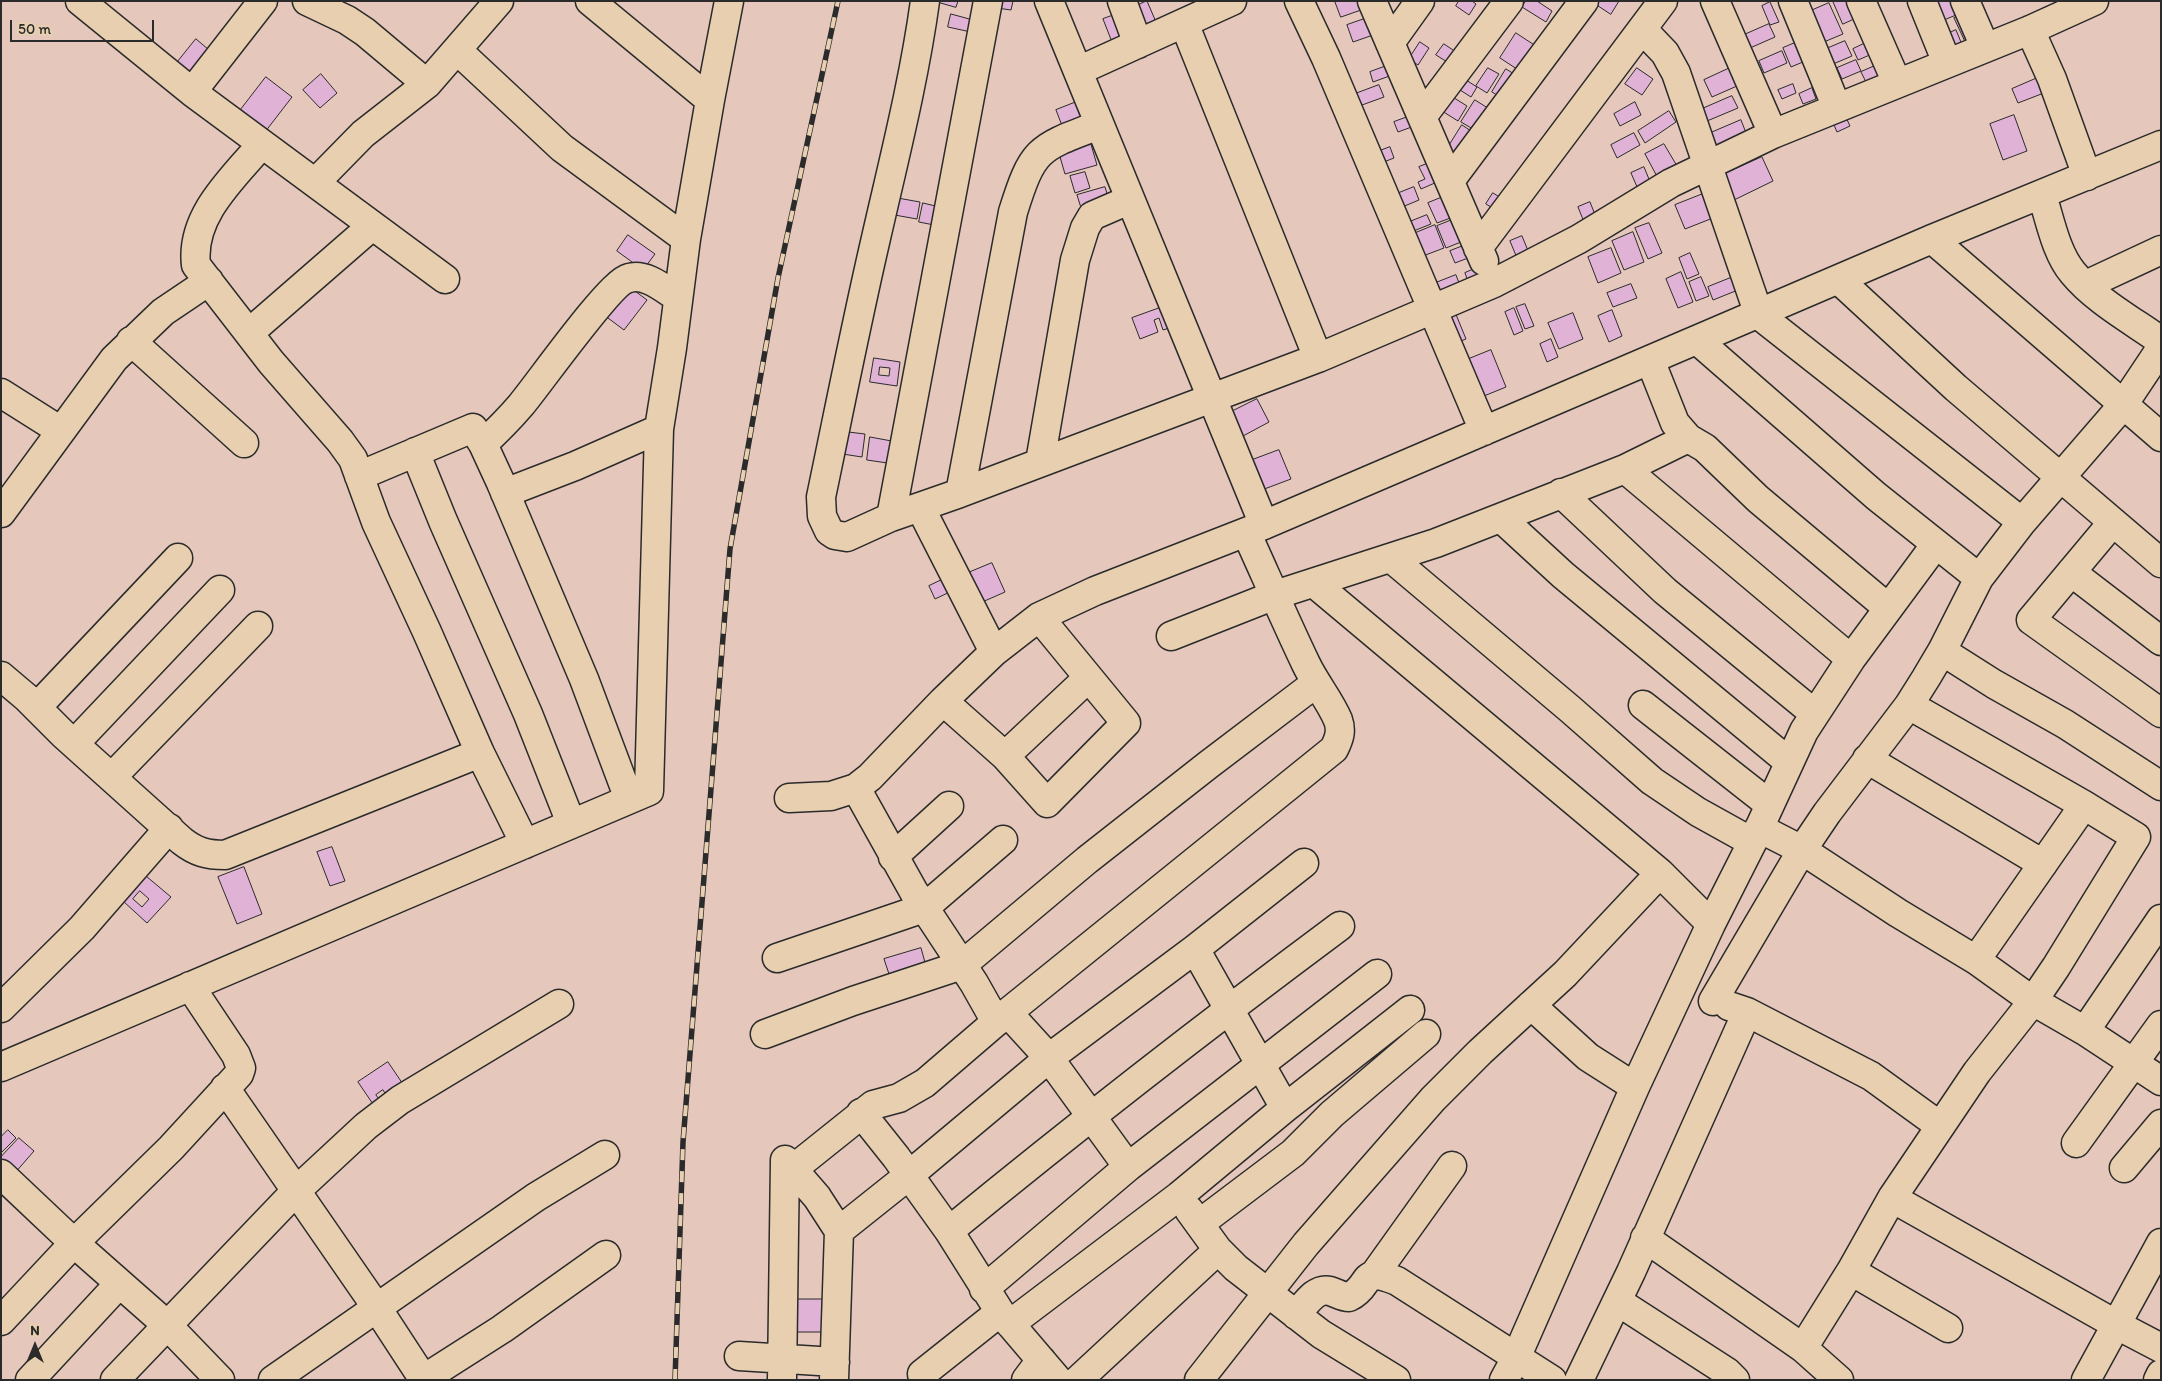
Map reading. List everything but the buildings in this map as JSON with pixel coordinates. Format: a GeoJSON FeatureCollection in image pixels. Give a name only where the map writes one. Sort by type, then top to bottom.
{"type":"FeatureCollection","features":[{"type":"Feature","properties":{"kind":"street"},"geometry":{"type":"LineString","coordinates":[[80,1],[192,92],[445,279]]}},
{"type":"Feature","properties":{"kind":"street"},"geometry":{"type":"LineString","coordinates":[[192,92],[262,1]]}},
{"type":"Feature","properties":{"kind":"street"},"geometry":{"type":"LineString","coordinates":[[307,1],[347,20],[365,32],[427,84]]}},
{"type":"Feature","properties":{"kind":"street"},"geometry":{"type":"LineString","coordinates":[[315,183],[363,134],[427,84],[499,1]]}},
{"type":"Feature","properties":{"kind":"street"},"geometry":{"type":"LineString","coordinates":[[590,1],[710,100]]}},
{"type":"Feature","properties":{"kind":"street"},"geometry":{"type":"LineString","coordinates":[[1,1066],[649,791],[659,429],[686,239],[729,1]]}},
{"type":"Feature","properties":{"kind":"street"},"geometry":{"type":"LineString","coordinates":[[925,1],[919,44],[897,150],[876,238],[821,497],[822,516],[829,531],[835,535],[847,537],[891,517],[960,493],[1318,358],[1494,283],[1579,239],[1671,183],[1707,165],[1773,134],[2030,30],[2094,1]]}},
{"type":"Feature","properties":{"kind":"street"},"geometry":{"type":"LineString","coordinates":[[891,517],[988,1]]}},
{"type":"Feature","properties":{"kind":"street"},"geometry":{"type":"LineString","coordinates":[[793,1169],[874,1104],[911,1093],[1002,1017],[1334,749],[1340,739],[1338,720],[1316,683],[1284,619],[1211,399],[1049,1]]}},
{"type":"Feature","properties":{"kind":"street"},"geometry":{"type":"LineString","coordinates":[[1122,1],[1138,44]]}},
{"type":"Feature","properties":{"kind":"street"},"geometry":{"type":"LineString","coordinates":[[1078,71],[1232,1]]}},
{"type":"Feature","properties":{"kind":"street"},"geometry":{"type":"LineString","coordinates":[[1299,1],[1326,58],[1484,431]]}},
{"type":"Feature","properties":{"kind":"street"},"geometry":{"type":"LineString","coordinates":[[1372,1],[1494,283]]}},
{"type":"Feature","properties":{"kind":"street"},"geometry":{"type":"LineString","coordinates":[[1390,43],[1420,1]]}},
{"type":"Feature","properties":{"kind":"street"},"geometry":{"type":"LineString","coordinates":[[1422,117],[1509,1]]}},
{"type":"Feature","properties":{"kind":"street"},"geometry":{"type":"LineString","coordinates":[[1450,181],[1584,1]]}},
{"type":"Feature","properties":{"kind":"street"},"geometry":{"type":"LineString","coordinates":[[1478,248],[1663,1]]}},
{"type":"Feature","properties":{"kind":"street"},"geometry":{"type":"LineString","coordinates":[[1715,1],[1773,134]]}},
{"type":"Feature","properties":{"kind":"street"},"geometry":{"type":"LineString","coordinates":[[1793,1],[1837,108]]}},
{"type":"Feature","properties":{"kind":"street"},"geometry":{"type":"LineString","coordinates":[[1861,1],[1897,83]]}},
{"type":"Feature","properties":{"kind":"street"},"geometry":{"type":"LineString","coordinates":[[1922,1],[1947,63]]}},
{"type":"Feature","properties":{"kind":"street"},"geometry":{"type":"LineString","coordinates":[[1965,1],[1985,47]]}},
{"type":"Feature","properties":{"kind":"street"},"geometry":{"type":"LineString","coordinates":[[1184,23],[1318,358]]}},
{"type":"Feature","properties":{"kind":"street"},"geometry":{"type":"LineString","coordinates":[[1643,30],[1664,53],[1676,73],[1759,314],[2022,522]]}},
{"type":"Feature","properties":{"kind":"street"},"geometry":{"type":"LineString","coordinates":[[2030,30],[2052,78],[2087,176]]}},
{"type":"Feature","properties":{"kind":"street"},"geometry":{"type":"LineString","coordinates":[[457,50],[562,148],[686,239]]}},
{"type":"Feature","properties":{"kind":"street"},"geometry":{"type":"LineString","coordinates":[[960,493],[1013,212],[1022,182],[1030,165],[1041,150],[1100,125]]}},
{"type":"Feature","properties":{"kind":"street"},"geometry":{"type":"LineString","coordinates":[[262,144],[221,192],[203,222],[198,235],[195,254],[196,265],[271,362],[340,441],[353,459],[376,522],[480,753],[525,844]]}},
{"type":"Feature","properties":{"kind":"street"},"geometry":{"type":"LineString","coordinates":[[789,798],[831,796],[856,788],[870,777],[943,701],[994,652],[1039,617],[1095,591],[1255,528],[1932,239],[2161,146]]}},
{"type":"Feature","properties":{"kind":"street"},"geometry":{"type":"LineString","coordinates":[[2042,195],[2060,252],[2072,273],[2161,341]]}},
{"type":"Feature","properties":{"kind":"street"},"geometry":{"type":"LineString","coordinates":[[1040,462],[1075,260],[1085,228],[1092,216],[1129,200]]}},
{"type":"Feature","properties":{"kind":"street"},"geometry":{"type":"LineString","coordinates":[[249,333],[372,226]]}},
{"type":"Feature","properties":{"kind":"street"},"geometry":{"type":"LineString","coordinates":[[1932,239],[2161,437]]}},
{"type":"Feature","properties":{"kind":"street"},"geometry":{"type":"LineString","coordinates":[[2086,285],[2161,250]]}},
{"type":"Feature","properties":{"kind":"street"},"geometry":{"type":"LineString","coordinates":[[483,444],[521,405],[581,327],[619,284],[628,278],[640,277],[650,280],[677,297]]}},
{"type":"Feature","properties":{"kind":"street"},"geometry":{"type":"LineString","coordinates":[[1839,280],[1956,388],[2161,563]]}},
{"type":"Feature","properties":{"kind":"street"},"geometry":{"type":"LineString","coordinates":[[1,513],[114,359],[163,312],[209,281]]}},
{"type":"Feature","properties":{"kind":"street"},"geometry":{"type":"LineString","coordinates":[[1697,340],[1868,489],[1979,578]]}},
{"type":"Feature","properties":{"kind":"street"},"geometry":{"type":"LineString","coordinates":[[131,341],[244,442]]}},
{"type":"Feature","properties":{"kind":"street"},"geometry":{"type":"LineString","coordinates":[[1713,1001],[1802,850],[1827,813],[1909,705],[1942,651],[1979,578],[2022,522],[2123,405],[2161,348]]}},
{"type":"Feature","properties":{"kind":"street"},"geometry":{"type":"LineString","coordinates":[[1650,360],[1676,423],[1688,438],[1705,448],[1758,498],[1888,608]]}},
{"type":"Feature","properties":{"kind":"street"},"geometry":{"type":"LineString","coordinates":[[1,393],[61,431]]}},
{"type":"Feature","properties":{"kind":"street"},"geometry":{"type":"LineString","coordinates":[[359,476],[474,428],[505,493],[584,679],[629,799]]}},
{"type":"Feature","properties":{"kind":"street"},"geometry":{"type":"LineString","coordinates":[[505,493],[575,466],[659,429]]}},
{"type":"Feature","properties":{"kind":"street"},"geometry":{"type":"LineString","coordinates":[[1171,636],[1275,595],[1391,558],[1502,518],[1625,469],[1688,438]]}},
{"type":"Feature","properties":{"kind":"street"},"geometry":{"type":"LineString","coordinates":[[415,452],[443,522],[528,714],[572,823]]}},
{"type":"Feature","properties":{"kind":"street"},"geometry":{"type":"LineString","coordinates":[[1625,469],[1852,659]]}},
{"type":"Feature","properties":{"kind":"street"},"geometry":{"type":"LineString","coordinates":[[1561,494],[1665,591],[1815,714]]}},
{"type":"Feature","properties":{"kind":"street"},"geometry":{"type":"LineString","coordinates":[[920,507],[994,652]]}},
{"type":"Feature","properties":{"kind":"street"},"geometry":{"type":"LineString","coordinates":[[1502,518],[1564,575],[1789,762]]}},
{"type":"Feature","properties":{"kind":"street"},"geometry":{"type":"LineString","coordinates":[[2113,522],[2031,620],[2161,713]]}},
{"type":"Feature","properties":{"kind":"street"},"geometry":{"type":"LineString","coordinates":[[1510,1369],[1635,1087],[1804,731],[1888,608],[1936,544]]}},
{"type":"Feature","properties":{"kind":"street"},"geometry":{"type":"LineString","coordinates":[[37,707],[178,558]]}},
{"type":"Feature","properties":{"kind":"street"},"geometry":{"type":"LineString","coordinates":[[1391,558],[1652,781],[1698,812],[1760,825]]}},
{"type":"Feature","properties":{"kind":"street"},"geometry":{"type":"LineString","coordinates":[[2071,572],[2161,641]]}},
{"type":"Feature","properties":{"kind":"street"},"geometry":{"type":"LineString","coordinates":[[1314,583],[1660,873],[1711,924]]}},
{"type":"Feature","properties":{"kind":"street"},"geometry":{"type":"LineString","coordinates":[[74,744],[220,590]]}},
{"type":"Feature","properties":{"kind":"street"},"geometry":{"type":"LineString","coordinates":[[943,701],[1005,756],[1047,803],[1126,723],[1039,617]]}},
{"type":"Feature","properties":{"kind":"street"},"geometry":{"type":"LineString","coordinates":[[112,778],[258,626]]}},
{"type":"Feature","properties":{"kind":"street"},"geometry":{"type":"LineString","coordinates":[[1942,651],[1994,684],[2065,724],[2161,786]]}},
{"type":"Feature","properties":{"kind":"street"},"geometry":{"type":"LineString","coordinates":[[1,676],[191,848],[206,856],[225,856],[480,753]]}},
{"type":"Feature","properties":{"kind":"street"},"geometry":{"type":"LineString","coordinates":[[1005,756],[1088,678]]}},
{"type":"Feature","properties":{"kind":"street"},"geometry":{"type":"LineString","coordinates":[[765,1034],[853,1001],[962,965],[1087,860],[1316,683]]}},
{"type":"Feature","properties":{"kind":"street"},"geometry":{"type":"LineString","coordinates":[[1643,705],[1760,825],[1976,960],[2032,1001],[2085,1031],[2161,1081]]}},
{"type":"Feature","properties":{"kind":"street"},"geometry":{"type":"LineString","coordinates":[[1803,1348],[1852,1271],[1892,1198],[1977,1072],[2056,967],[2136,837],[2084,804],[1909,705]]}},
{"type":"Feature","properties":{"kind":"street"},"geometry":{"type":"LineString","coordinates":[[1868,759],[2043,864]]}},
{"type":"Feature","properties":{"kind":"street"},"geometry":{"type":"LineString","coordinates":[[856,788],[893,857],[962,965],[1002,1017],[1049,1058],[1128,1167]]}},
{"type":"Feature","properties":{"kind":"street"},"geometry":{"type":"LineString","coordinates":[[1976,960],[2084,804]]}},
{"type":"Feature","properties":{"kind":"street"},"geometry":{"type":"LineString","coordinates":[[893,857],[949,806]]}},
{"type":"Feature","properties":{"kind":"street"},"geometry":{"type":"LineString","coordinates":[[1,1008],[82,928],[170,828]]}},
{"type":"Feature","properties":{"kind":"street"},"geometry":{"type":"LineString","coordinates":[[777,958],[924,908],[1004,840]]}},
{"type":"Feature","properties":{"kind":"street"},"geometry":{"type":"LineString","coordinates":[[839,1231],[1049,1058],[1195,949],[1304,862]]}},
{"type":"Feature","properties":{"kind":"street"},"geometry":{"type":"LineString","coordinates":[[1198,1380],[1312,1237],[1433,1099],[1565,974],[1660,873]]}},
{"type":"Feature","properties":{"kind":"street"},"geometry":{"type":"LineString","coordinates":[[2085,1031],[2161,919]]}},
{"type":"Feature","properties":{"kind":"street"},"geometry":{"type":"LineString","coordinates":[[949,1231],[1092,1115],[1340,926]]}},
{"type":"Feature","properties":{"kind":"street"},"geometry":{"type":"LineString","coordinates":[[1195,949],[1285,1108]]}},
{"type":"Feature","properties":{"kind":"street"},"geometry":{"type":"LineString","coordinates":[[984,1289],[1128,1167],[1377,974]]}},
{"type":"Feature","properties":{"kind":"street"},"geometry":{"type":"LineString","coordinates":[[1,1320],[74,1243],[171,1148],[239,1074],[240,1062],[190,986]]}},
{"type":"Feature","properties":{"kind":"street"},"geometry":{"type":"LineString","coordinates":[[1681,989],[1747,1012],[1871,1076],[1940,1126]]}},
{"type":"Feature","properties":{"kind":"street"},"geometry":{"type":"LineString","coordinates":[[115,1380],[296,1191],[366,1126],[400,1100],[559,1004]]}},
{"type":"Feature","properties":{"kind":"street"},"geometry":{"type":"LineString","coordinates":[[1531,1005],[1588,1057],[1635,1087]]}},
{"type":"Feature","properties":{"kind":"street"},"geometry":{"type":"LineString","coordinates":[[922,1374],[1180,1196],[1285,1108],[1410,1010]]}},
{"type":"Feature","properties":{"kind":"street"},"geometry":{"type":"LineString","coordinates":[[1579,1380],[1617,1301],[1747,1012]]}},
{"type":"Feature","properties":{"kind":"street"},"geometry":{"type":"LineString","coordinates":[[2076,1143],[2161,1025]]}},
{"type":"Feature","properties":{"kind":"street"},"geometry":{"type":"LineString","coordinates":[[1199,1224],[1294,1153],[1332,1114],[1426,1034]]}},
{"type":"Feature","properties":{"kind":"street"},"geometry":{"type":"LineString","coordinates":[[225,1088],[377,1308],[423,1380],[502,1329],[606,1255]]}},
{"type":"Feature","properties":{"kind":"street"},"geometry":{"type":"LineString","coordinates":[[861,1113],[896,1157],[949,1231],[984,1289],[1042,1373]]}},
{"type":"Feature","properties":{"kind":"street"},"geometry":{"type":"LineString","coordinates":[[2124,1168],[2161,1124]]}},
{"type":"Feature","properties":{"kind":"street"},"geometry":{"type":"LineString","coordinates":[[273,1380],[536,1197],[605,1155]]}},
{"type":"Feature","properties":{"kind":"street"},"geometry":{"type":"LineString","coordinates":[[739,1356],[783,1369],[835,1371],[839,1231],[817,1198],[784,1160],[783,1369]]}},
{"type":"Feature","properties":{"kind":"street"},"geometry":{"type":"LineString","coordinates":[[1374,1274],[1452,1166]]}},
{"type":"Feature","properties":{"kind":"street"},"geometry":{"type":"LineString","coordinates":[[3,1180],[167,1325],[220,1380]]}},
{"type":"Feature","properties":{"kind":"street"},"geometry":{"type":"LineString","coordinates":[[1180,1196],[1218,1250],[1236,1268],[1347,1352],[1396,1380]]}},
{"type":"Feature","properties":{"kind":"street"},"geometry":{"type":"LineString","coordinates":[[1892,1198],[2117,1326],[2161,1348]]}},
{"type":"Feature","properties":{"kind":"street"},"geometry":{"type":"LineString","coordinates":[[1645,1238],[1803,1348],[1839,1380]]}},
{"type":"Feature","properties":{"kind":"street"},"geometry":{"type":"LineString","coordinates":[[2086,1380],[2161,1243]]}},
{"type":"Feature","properties":{"kind":"street"},"geometry":{"type":"LineString","coordinates":[[1078,1380],[1218,1250]]}},
{"type":"Feature","properties":{"kind":"street"},"geometry":{"type":"LineString","coordinates":[[1852,1271],[1948,1328]]}},
{"type":"Feature","properties":{"kind":"street"},"geometry":{"type":"LineString","coordinates":[[1296,1315],[1320,1291],[1329,1291],[1349,1298],[1353,1296],[1368,1277],[1380,1274],[1397,1281],[1510,1369],[1552,1380]]}},
{"type":"Feature","properties":{"kind":"street"},"geometry":{"type":"LineString","coordinates":[[30,1380],[119,1284]]}},
{"type":"Feature","properties":{"kind":"street"},"geometry":{"type":"LineString","coordinates":[[1617,1301],[1727,1372],[1735,1380]]}},
{"type":"Feature","properties":{"kind":"street"},"geometry":{"type":"LineString","coordinates":[[2158,1380],[2161,1374]]}},
{"type":"Feature","properties":{"kind":"railway"},"geometry":{"type":"LineString","coordinates":[[675,1380],[683,1142],[730,549],[778,278],[838,1]]}}]}
